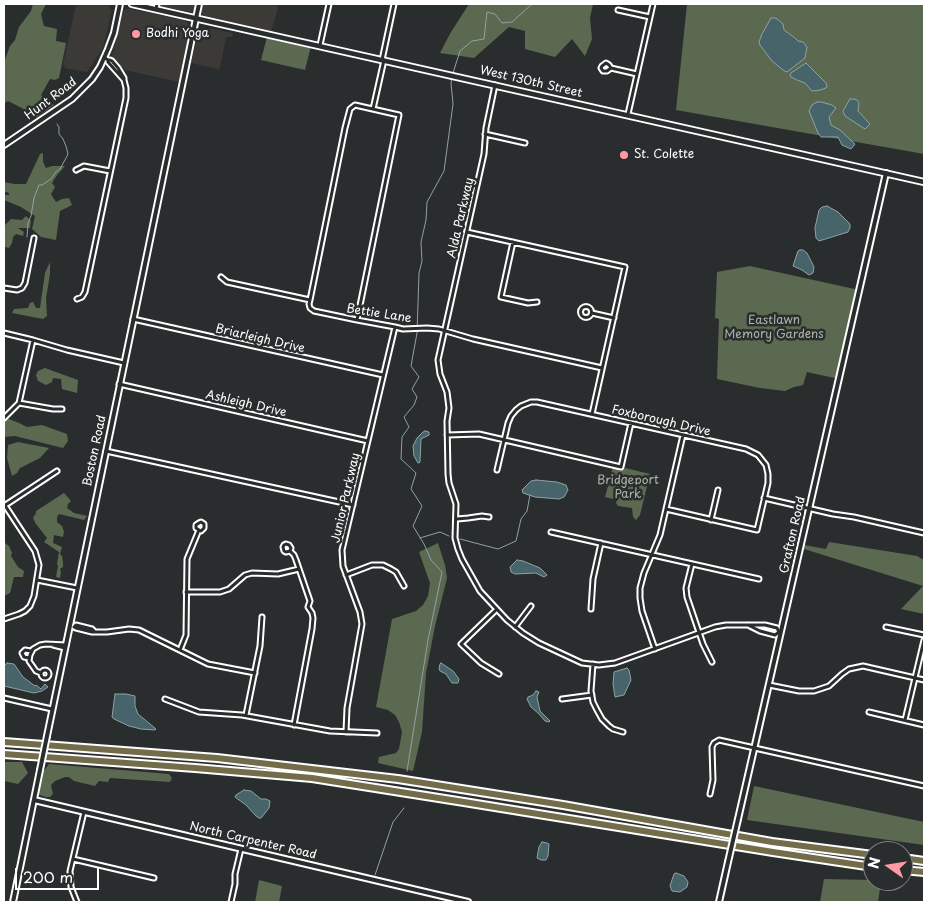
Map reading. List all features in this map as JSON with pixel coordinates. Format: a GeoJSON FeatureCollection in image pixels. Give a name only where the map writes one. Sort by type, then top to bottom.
{"type":"FeatureCollection","features":[{"type":"Feature","properties":{"kind":"highway"},"geometry":{"type":"LineString","coordinates":[[4,742],[217,758],[398,779],[563,805],[772,842],[863,854]]}},
{"type":"Feature","properties":{"kind":"highway"},"geometry":{"type":"LineString","coordinates":[[4,754],[312,778],[782,854],[863,865]]}},
{"type":"Feature","properties":{"kind":"main road","name":"West 130th Street"},"geometry":{"type":"LineString","coordinates":[[132,4],[157,6],[196,18],[924,182]]}},
{"type":"Feature","properties":{"kind":"street","name":"Hunt Road"},"geometry":{"type":"LineString","coordinates":[[4,145],[76,96],[92,79],[106,59],[120,4]]}},
{"type":"Feature","properties":{"kind":"street","name":"Boston Road"},"geometry":{"type":"LineString","coordinates":[[13,902],[52,709],[72,626],[77,588],[199,4]]}},
{"type":"Feature","properties":{"kind":"street"},"geometry":{"type":"LineString","coordinates":[[320,45],[329,4]]}},
{"type":"Feature","properties":{"kind":"street"},"geometry":{"type":"LineString","coordinates":[[374,109],[394,4]]}},
{"type":"Feature","properties":{"kind":"street"},"geometry":{"type":"LineString","coordinates":[[628,114],[653,4]]}},
{"type":"Feature","properties":{"kind":"street"},"geometry":{"type":"LineString","coordinates":[[618,10],[650,17]]}},
{"type":"Feature","properties":{"kind":"street"},"geometry":{"type":"LineString","coordinates":[[77,299],[85,293],[126,96],[124,80],[106,59]]}},
{"type":"Feature","properties":{"kind":"street"},"geometry":{"type":"LineString","coordinates":[[610,68],[637,74]]}},
{"type":"Feature","properties":{"kind":"street","name":"Alda Parkway"},"geometry":{"type":"LineString","coordinates":[[495,85],[485,134],[484,154],[444,331],[438,368],[447,392],[449,408],[447,421],[448,479],[456,504],[455,538],[462,559],[480,591],[496,610],[515,627],[534,640],[578,662],[593,664],[615,663],[726,625],[761,624],[777,628],[780,632]]}},
{"type":"Feature","properties":{"kind":"street"},"geometry":{"type":"LineString","coordinates":[[310,300],[350,108],[355,105],[399,115],[357,320]]}},
{"type":"Feature","properties":{"kind":"street"},"geometry":{"type":"LineString","coordinates":[[485,134],[526,143]]}},
{"type":"Feature","properties":{"kind":"street"},"geometry":{"type":"LineString","coordinates":[[76,170],[81,166],[86,166],[110,171]]}},
{"type":"Feature","properties":{"kind":"street","name":"Grafton Road"},"geometry":{"type":"LineString","coordinates":[[719,902],[886,173]]}},
{"type":"Feature","properties":{"kind":"street"},"geometry":{"type":"LineString","coordinates":[[467,232],[625,268],[592,414]]}},
{"type":"Feature","properties":{"kind":"street"},"geometry":{"type":"LineString","coordinates":[[4,288],[17,290],[22,288],[25,283],[34,238]]}},
{"type":"Feature","properties":{"kind":"street"},"geometry":{"type":"LineString","coordinates":[[513,242],[501,298],[528,303],[537,302]]}},
{"type":"Feature","properties":{"kind":"street","name":"Bettie Lane"},"geometry":{"type":"LineString","coordinates":[[221,277],[227,282],[310,300],[310,306],[314,311],[408,329],[433,328],[602,368]]}},
{"type":"Feature","properties":{"kind":"street"},"geometry":{"type":"LineString","coordinates":[[592,313],[614,318]]}},
{"type":"Feature","properties":{"kind":"street","name":"Briarleigh Drive"},"geometry":{"type":"LineString","coordinates":[[133,319],[384,375]]}},
{"type":"Feature","properties":{"kind":"street","name":"Junior Parkway"},"geometry":{"type":"LineString","coordinates":[[346,732],[346,710],[362,624],[360,612],[342,561],[342,552],[395,327]]}},
{"type":"Feature","properties":{"kind":"street"},"geometry":{"type":"LineString","coordinates":[[4,333],[124,363]]}},
{"type":"Feature","properties":{"kind":"street"},"geometry":{"type":"LineString","coordinates":[[4,418],[19,403],[33,340]]}},
{"type":"Feature","properties":{"kind":"street","name":"Ashleigh Drive"},"geometry":{"type":"LineString","coordinates":[[119,384],[368,441]]}},
{"type":"Feature","properties":{"kind":"street","name":"Foxborough Drive"},"geometry":{"type":"LineString","coordinates":[[497,470],[511,416],[518,408],[529,403],[542,402],[746,449],[756,453],[768,471],[768,483],[757,530],[711,520]]}},
{"type":"Feature","properties":{"kind":"street"},"geometry":{"type":"LineString","coordinates":[[19,403],[62,409]]}},
{"type":"Feature","properties":{"kind":"street"},"geometry":{"type":"LineString","coordinates":[[447,435],[476,434],[621,467],[631,423]]}},
{"type":"Feature","properties":{"kind":"street"},"geometry":{"type":"LineString","coordinates":[[655,649],[642,611],[640,598],[642,579],[659,538],[683,434]]}},
{"type":"Feature","properties":{"kind":"street"},"geometry":{"type":"LineString","coordinates":[[106,451],[353,505]]}},
{"type":"Feature","properties":{"kind":"street"},"geometry":{"type":"LineString","coordinates":[[4,619],[25,611],[30,606],[39,565],[35,550],[4,505],[57,472]]}},
{"type":"Feature","properties":{"kind":"street"},"geometry":{"type":"LineString","coordinates":[[666,509],[711,520],[718,490]]}},
{"type":"Feature","properties":{"kind":"street"},"geometry":{"type":"LineString","coordinates":[[764,498],[924,533]]}},
{"type":"Feature","properties":{"kind":"street"},"geometry":{"type":"LineString","coordinates":[[456,519],[489,517]]}},
{"type":"Feature","properties":{"kind":"street"},"geometry":{"type":"LineString","coordinates":[[180,650],[186,635],[187,559],[199,530]]}},
{"type":"Feature","properties":{"kind":"street"},"geometry":{"type":"LineString","coordinates":[[551,532],[759,579]]}},
{"type":"Feature","properties":{"kind":"street"},"geometry":{"type":"LineString","coordinates":[[590,609],[593,579],[601,543]]}},
{"type":"Feature","properties":{"kind":"street"},"geometry":{"type":"LineString","coordinates":[[290,551],[295,557],[310,601],[308,607],[313,614],[313,626],[294,725]]}},
{"type":"Feature","properties":{"kind":"street"},"geometry":{"type":"LineString","coordinates":[[692,564],[686,594],[699,633],[712,662]]}},
{"type":"Feature","properties":{"kind":"street"},"geometry":{"type":"LineString","coordinates":[[346,575],[372,565],[383,565],[396,572],[404,586]]}},
{"type":"Feature","properties":{"kind":"street"},"geometry":{"type":"LineString","coordinates":[[186,592],[220,592],[230,588],[250,573],[278,574],[299,569]]}},
{"type":"Feature","properties":{"kind":"street"},"geometry":{"type":"LineString","coordinates":[[37,580],[77,588]]}},
{"type":"Feature","properties":{"kind":"street"},"geometry":{"type":"LineString","coordinates":[[515,627],[531,606]]}},
{"type":"Feature","properties":{"kind":"street"},"geometry":{"type":"LineString","coordinates":[[496,610],[461,644],[481,663],[499,674]]}},
{"type":"Feature","properties":{"kind":"street"},"geometry":{"type":"LineString","coordinates":[[246,716],[260,643],[262,617]]}},
{"type":"Feature","properties":{"kind":"street"},"geometry":{"type":"LineString","coordinates":[[72,626],[76,625],[103,632],[135,629],[211,664],[255,673]]}},
{"type":"Feature","properties":{"kind":"street"},"geometry":{"type":"LineString","coordinates":[[748,625],[766,634],[775,635],[780,632]]}},
{"type":"Feature","properties":{"kind":"street"},"geometry":{"type":"LineString","coordinates":[[886,627],[924,635]]}},
{"type":"Feature","properties":{"kind":"street"},"geometry":{"type":"LineString","coordinates":[[905,720],[924,640]]}},
{"type":"Feature","properties":{"kind":"street"},"geometry":{"type":"LineString","coordinates":[[41,673],[36,671],[31,665],[29,658],[31,651],[40,645],[46,644],[66,646]]}},
{"type":"Feature","properties":{"kind":"street"},"geometry":{"type":"LineString","coordinates":[[29,658],[24,657],[22,653],[25,650],[31,651]]}},
{"type":"Feature","properties":{"kind":"street"},"geometry":{"type":"LineString","coordinates":[[593,664],[591,687],[597,710],[602,718],[613,728],[622,732]]}},
{"type":"Feature","properties":{"kind":"street"},"geometry":{"type":"LineString","coordinates":[[769,685],[799,691],[814,691],[829,686],[849,669],[863,666],[924,680]]}},
{"type":"Feature","properties":{"kind":"street"},"geometry":{"type":"LineString","coordinates":[[562,699],[592,695]]}},
{"type":"Feature","properties":{"kind":"street"},"geometry":{"type":"LineString","coordinates":[[4,698],[52,709]]}},
{"type":"Feature","properties":{"kind":"street"},"geometry":{"type":"LineString","coordinates":[[165,698],[199,712],[246,716],[328,731],[377,733]]}},
{"type":"Feature","properties":{"kind":"street"},"geometry":{"type":"LineString","coordinates":[[869,712],[924,725]]}},
{"type":"Feature","properties":{"kind":"street"},"geometry":{"type":"LineString","coordinates":[[710,794],[712,748],[714,743],[721,740],[924,786]]}},
{"type":"Feature","properties":{"kind":"street","name":"North Carpenter Road"},"geometry":{"type":"LineString","coordinates":[[34,800],[468,902]]}},
{"type":"Feature","properties":{"kind":"street"},"geometry":{"type":"LineString","coordinates":[[77,902],[70,882],[70,871],[84,812]]}},
{"type":"Feature","properties":{"kind":"street"},"geometry":{"type":"LineString","coordinates":[[231,902],[241,849]]}},
{"type":"Feature","properties":{"kind":"street"},"geometry":{"type":"LineString","coordinates":[[73,859],[154,878]]}},
{"type":"Feature","properties":{"kind":"shaded area"},"geometry":{"type":"Polygon","coordinates":[[[76,4],[99,4],[110,6],[109,9],[112,10],[103,48],[87,72],[65,68],[66,66],[63,65],[76,4]]]}},
{"type":"Feature","properties":{"kind":"shaded area"},"geometry":{"type":"Polygon","coordinates":[[[148,4],[197,4],[195,10],[191,12],[148,4]]]}},
{"type":"Feature","properties":{"kind":"shaded area"},"geometry":{"type":"Polygon","coordinates":[[[202,4],[276,4],[278,8],[271,32],[204,16],[201,12],[202,4]]]}},
{"type":"Feature","properties":{"kind":"shaded area"},"geometry":{"type":"Polygon","coordinates":[[[126,9],[186,21],[189,25],[189,35],[179,82],[125,70],[112,56],[123,12],[126,9]]]}},
{"type":"Feature","properties":{"kind":"shaded area"},"geometry":{"type":"Polygon","coordinates":[[[202,27],[233,33],[232,37],[226,37],[218,69],[191,63],[202,27]]]}},
{"type":"Feature","properties":{"kind":"green space"},"geometry":{"type":"Polygon","coordinates":[[[33,4],[46,4],[41,14],[44,26],[57,29],[56,41],[66,43],[59,78],[55,80],[50,79],[41,95],[54,105],[36,118],[31,113],[8,101],[4,103],[4,62],[19,27],[31,11],[33,4]]]}},
{"type":"Feature","properties":{"kind":"green space"},"geometry":{"type":"Polygon","coordinates":[[[469,4],[593,4],[590,18],[592,39],[585,56],[572,39],[555,57],[525,49],[525,31],[509,27],[474,58],[440,53],[469,4]]]}},
{"type":"Feature","properties":{"kind":"green space"},"geometry":{"type":"Polygon","coordinates":[[[687,4],[924,4],[924,154],[676,110],[687,4]]]}},
{"type":"Feature","properties":{"kind":"green space"},"geometry":{"type":"Polygon","coordinates":[[[267,37],[311,46],[305,70],[261,60],[267,37]]]}},
{"type":"Feature","properties":{"kind":"green space"},"geometry":{"type":"Polygon","coordinates":[[[43,153],[43,162],[46,168],[65,166],[52,183],[55,187],[51,194],[56,202],[69,198],[72,205],[60,211],[56,240],[41,237],[32,229],[35,216],[21,207],[4,200],[4,195],[9,195],[9,193],[4,191],[4,182],[26,184],[40,154],[43,153]]]}},
{"type":"Feature","properties":{"kind":"green space"},"geometry":{"type":"Polygon","coordinates":[[[26,216],[31,221],[30,228],[18,228],[24,232],[23,236],[16,234],[9,248],[5,247],[4,226],[11,219],[22,220],[26,216]]]}},
{"type":"Feature","properties":{"kind":"green space"},"geometry":{"type":"Polygon","coordinates":[[[50,262],[46,298],[47,316],[43,319],[12,313],[14,309],[28,308],[30,303],[33,302],[36,308],[40,308],[45,273],[50,262]]]}},
{"type":"Feature","properties":{"kind":"green space","name":"Eastlawn Memory Gardens"},"geometry":{"type":"Polygon","coordinates":[[[750,266],[859,290],[839,379],[807,372],[803,385],[785,391],[717,379],[719,319],[715,318],[717,272],[750,266]]]}},
{"type":"Feature","properties":{"kind":"green space"},"geometry":{"type":"Polygon","coordinates":[[[45,368],[78,380],[77,393],[62,389],[61,379],[53,378],[52,382],[46,385],[38,381],[36,375],[38,371],[45,368]]]}},
{"type":"Feature","properties":{"kind":"green space"},"geometry":{"type":"Polygon","coordinates":[[[4,417],[27,427],[42,425],[67,434],[68,441],[63,448],[15,436],[4,437],[4,417]]]}},
{"type":"Feature","properties":{"kind":"green space"},"geometry":{"type":"Polygon","coordinates":[[[18,442],[49,448],[40,458],[20,468],[12,476],[7,458],[8,445],[18,442]]]}},
{"type":"Feature","properties":{"kind":"green space","name":"Bridgeport Park"},"geometry":{"type":"Polygon","coordinates":[[[613,467],[620,471],[625,468],[650,474],[640,515],[636,520],[633,517],[632,508],[618,506],[617,500],[605,497],[613,467]]]}},
{"type":"Feature","properties":{"kind":"green space"},"geometry":{"type":"Polygon","coordinates":[[[64,493],[71,501],[67,508],[74,513],[87,516],[84,520],[59,514],[57,517],[57,522],[62,526],[64,532],[63,537],[54,535],[53,543],[62,547],[60,554],[63,567],[60,569],[60,578],[56,577],[59,552],[44,542],[47,538],[33,518],[36,511],[64,493]]]}},
{"type":"Feature","properties":{"kind":"green space"},"geometry":{"type":"Polygon","coordinates":[[[4,540],[9,546],[12,553],[11,556],[18,567],[24,571],[23,577],[14,577],[10,593],[4,596],[4,540]]]}},
{"type":"Feature","properties":{"kind":"green space"},"geometry":{"type":"Polygon","coordinates":[[[829,542],[917,556],[924,560],[924,614],[901,609],[923,586],[804,549],[804,545],[826,549],[829,542]]]}},
{"type":"Feature","properties":{"kind":"green space"},"geometry":{"type":"Polygon","coordinates":[[[438,543],[447,578],[426,673],[422,732],[413,771],[378,763],[379,757],[396,753],[399,749],[402,732],[395,715],[388,710],[376,707],[392,619],[416,611],[423,605],[428,596],[430,583],[419,552],[438,543]]]}},
{"type":"Feature","properties":{"kind":"green space"},"geometry":{"type":"Polygon","coordinates":[[[4,762],[22,762],[28,773],[18,784],[4,781],[4,762]]]}},
{"type":"Feature","properties":{"kind":"green space"},"geometry":{"type":"Polygon","coordinates":[[[49,764],[169,774],[172,778],[170,782],[110,778],[108,782],[99,781],[95,786],[65,777],[51,785],[53,794],[50,797],[46,797],[38,792],[43,772],[49,764]]]}},
{"type":"Feature","properties":{"kind":"green space"},"geometry":{"type":"Polygon","coordinates":[[[754,786],[924,822],[924,845],[913,843],[913,841],[896,841],[747,820],[754,786]]]}},
{"type":"Feature","properties":{"kind":"green space"},"geometry":{"type":"Polygon","coordinates":[[[824,879],[863,880],[863,891],[880,891],[878,902],[820,902],[824,879]]]}},
{"type":"Feature","properties":{"kind":"green space"},"geometry":{"type":"Polygon","coordinates":[[[259,880],[282,886],[279,902],[255,902],[259,880]]]}},
{"type":"Feature","properties":{"kind":"water"},"geometry":{"type":"Polygon","coordinates":[[[771,18],[777,19],[783,24],[784,30],[798,41],[803,42],[807,47],[805,58],[787,72],[772,61],[759,42],[771,18]]]}},
{"type":"Feature","properties":{"kind":"water"},"geometry":{"type":"Polygon","coordinates":[[[806,63],[826,83],[826,88],[812,91],[805,83],[791,77],[791,73],[806,63]]]}},
{"type":"Feature","properties":{"kind":"water"},"geometry":{"type":"Polygon","coordinates":[[[850,99],[857,100],[859,103],[858,111],[870,124],[865,129],[845,116],[843,111],[850,99]]]}},
{"type":"Feature","properties":{"kind":"water"},"geometry":{"type":"Polygon","coordinates":[[[817,102],[832,105],[836,108],[829,117],[831,125],[840,130],[855,144],[851,149],[842,145],[838,137],[821,137],[818,133],[809,111],[812,105],[817,102]]]}},
{"type":"Feature","properties":{"kind":"water"},"geometry":{"type":"Polygon","coordinates":[[[827,206],[838,212],[850,224],[850,228],[848,232],[819,241],[816,238],[815,228],[819,210],[827,206]]]}},
{"type":"Feature","properties":{"kind":"water"},"geometry":{"type":"Polygon","coordinates":[[[800,250],[807,253],[814,267],[813,273],[809,275],[793,266],[800,250]]]}},
{"type":"Feature","properties":{"kind":"water"},"geometry":{"type":"Polygon","coordinates":[[[425,431],[429,432],[429,435],[421,439],[420,462],[418,463],[414,456],[413,446],[417,438],[425,431]]]}},
{"type":"Feature","properties":{"kind":"water"},"geometry":{"type":"Polygon","coordinates":[[[531,481],[557,482],[566,485],[568,490],[564,497],[559,499],[535,497],[523,493],[522,490],[531,481]]]}},
{"type":"Feature","properties":{"kind":"water"},"geometry":{"type":"Polygon","coordinates":[[[517,560],[540,568],[547,575],[544,577],[536,573],[515,574],[511,572],[510,567],[517,560]]]}},
{"type":"Feature","properties":{"kind":"water"},"geometry":{"type":"Polygon","coordinates":[[[7,663],[14,664],[23,677],[35,686],[41,689],[45,684],[48,687],[34,693],[4,686],[4,666],[7,663]]]}},
{"type":"Feature","properties":{"kind":"water"},"geometry":{"type":"Polygon","coordinates":[[[441,663],[453,671],[459,679],[458,683],[452,683],[446,674],[440,671],[441,663]]]}},
{"type":"Feature","properties":{"kind":"water"},"geometry":{"type":"Polygon","coordinates":[[[627,668],[631,680],[624,695],[615,697],[614,672],[627,668]]]}},
{"type":"Feature","properties":{"kind":"water"},"geometry":{"type":"Polygon","coordinates":[[[536,691],[539,692],[537,697],[540,711],[549,722],[545,721],[531,707],[527,699],[536,691]]]}},
{"type":"Feature","properties":{"kind":"water"},"geometry":{"type":"Polygon","coordinates":[[[115,694],[135,696],[135,706],[138,714],[156,729],[141,729],[114,719],[112,717],[115,694]]]}},
{"type":"Feature","properties":{"kind":"water"},"geometry":{"type":"Polygon","coordinates":[[[244,790],[251,791],[261,799],[270,801],[269,808],[261,818],[256,816],[235,797],[244,790]]]}},
{"type":"Feature","properties":{"kind":"water"},"geometry":{"type":"Polygon","coordinates":[[[542,842],[549,844],[546,860],[537,858],[542,842]]]}},
{"type":"Feature","properties":{"kind":"water"},"geometry":{"type":"Polygon","coordinates":[[[676,873],[684,876],[688,882],[687,887],[680,892],[672,891],[670,886],[676,873]]]}},
{"type":"Feature","properties":{"kind":"waterway"},"geometry":{"type":"LineString","coordinates":[[453,73],[460,51],[472,41],[484,39],[487,12],[495,14],[502,23],[512,22],[532,4]]}},
{"type":"Feature","properties":{"kind":"waterway"},"geometry":{"type":"LineString","coordinates":[[407,771],[428,640],[442,572],[431,560],[413,526],[422,506],[411,489],[416,473],[401,459],[402,437],[409,427],[404,417],[414,405],[417,397],[412,389],[419,377],[411,366],[417,333],[419,273],[422,261],[421,242],[426,220],[427,202],[444,171],[453,104],[452,77]]}},
{"type":"Feature","properties":{"kind":"waterway"},"geometry":{"type":"LineString","coordinates":[[27,237],[28,223],[39,185],[51,179],[60,169],[68,154],[63,139],[59,134],[57,124]]}},
{"type":"Feature","properties":{"kind":"waterway"},"geometry":{"type":"LineString","coordinates":[[460,539],[498,549],[516,541],[521,519],[527,511],[530,495]]}},
{"type":"Feature","properties":{"kind":"waterway"},"geometry":{"type":"LineString","coordinates":[[420,538],[440,532],[449,536]]}},
{"type":"Feature","properties":{"kind":"waterway"},"geometry":{"type":"LineString","coordinates":[[375,875],[393,822],[404,808]]}},
{"type":"Feature","properties":{"kind":"place","name":"Bodhi Yoga"},"geometry":{"type":"Point","coordinates":[136,34]}},
{"type":"Feature","properties":{"kind":"place","name":"St. Colette"},"geometry":{"type":"Point","coordinates":[624,155]}}]}
